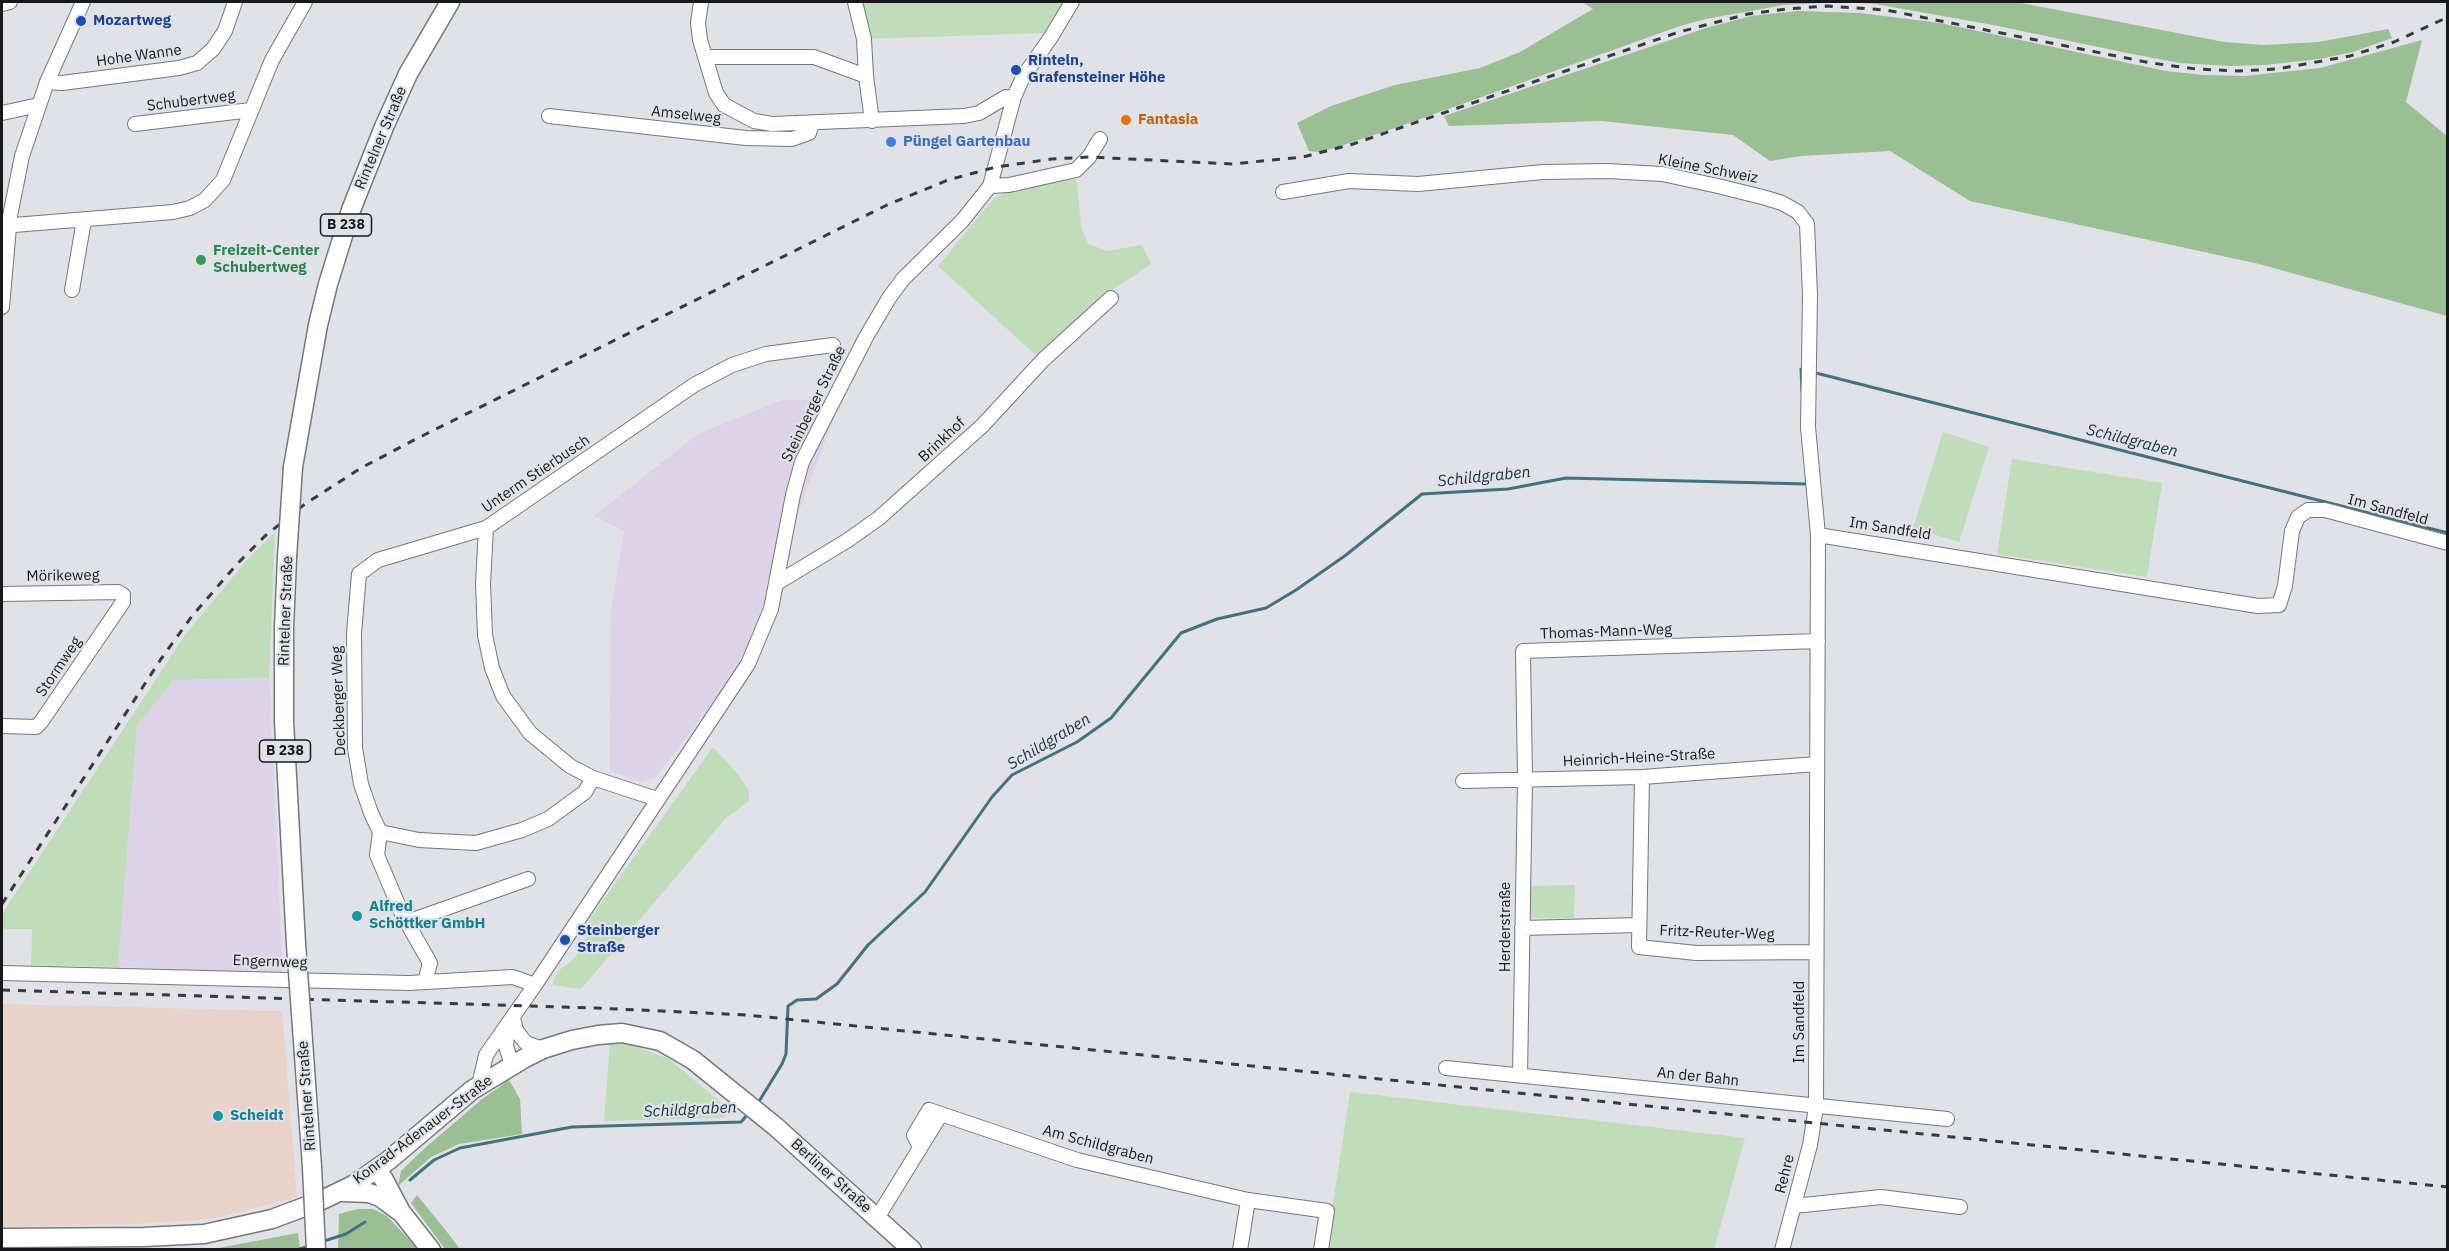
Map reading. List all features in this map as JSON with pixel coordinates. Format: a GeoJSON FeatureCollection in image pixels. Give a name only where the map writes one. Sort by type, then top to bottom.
{"type":"FeatureCollection","features":[{"type":"Feature","properties":{"kind":"main road","name":"Rintelner Straße"},"geometry":{"type":"LineString","coordinates":[[316,1250],[284,721],[284,628],[293,467],[309,367],[328,284],[351,210],[408,74],[450,2]]}},
{"type":"Feature","properties":{"kind":"main road","name":"Konrad-Adenauer-Straße"},"geometry":{"type":"LineString","coordinates":[[2,1238],[87,1236],[144,1243],[241,1227],[295,1211],[335,1194],[376,1170],[479,1085],[543,1049],[572,1040],[622,1033],[660,1041],[693,1060],[754,1109]]}},
{"type":"Feature","properties":{"kind":"main road","name":"Berliner Straße"},"geometry":{"type":"LineString","coordinates":[[754,1109],[912,1250]]}},
{"type":"Feature","properties":{"kind":"main road"},"geometry":{"type":"LineString","coordinates":[[376,1170],[373,1182],[380,1197]]}},
{"type":"Feature","properties":{"kind":"main road"},"geometry":{"type":"LineString","coordinates":[[376,1170],[383,1178],[401,1212],[431,1250]]}},
{"type":"Feature","properties":{"kind":"main road"},"geometry":{"type":"LineString","coordinates":[[335,1194],[358,1191],[380,1197],[401,1212]]}},
{"type":"Feature","properties":{"kind":"main road"},"geometry":{"type":"LineString","coordinates":[[87,1236],[110,1250]]}},
{"type":"Feature","properties":{"kind":"main road"},"geometry":{"type":"LineString","coordinates":[[130,1250],[136,1240],[144,1243]]}},
{"type":"Feature","properties":{"kind":"street"},"geometry":{"type":"LineString","coordinates":[[2,4],[10,2]]}},
{"type":"Feature","properties":{"kind":"street"},"geometry":{"type":"LineString","coordinates":[[2,307],[6,226],[17,176],[47,82],[83,2]]}},
{"type":"Feature","properties":{"kind":"street","name":"Hohe Wanne"},"geometry":{"type":"LineString","coordinates":[[47,82],[62,83],[156,71],[197,63],[213,50],[225,31],[234,2]]}},
{"type":"Feature","properties":{"kind":"street","name":"Schubertweg"},"geometry":{"type":"LineString","coordinates":[[6,226],[173,213],[205,200],[223,180],[272,60],[305,2]]}},
{"type":"Feature","properties":{"kind":"street"},"geometry":{"type":"LineString","coordinates":[[701,2],[698,23],[716,93],[724,105],[754,121],[772,124],[964,116],[979,113],[1006,97],[1014,97]]}},
{"type":"Feature","properties":{"kind":"street"},"geometry":{"type":"LineString","coordinates":[[855,2],[864,39],[872,121]]}},
{"type":"Feature","properties":{"kind":"street","name":"Steinberger Straße"},"geometry":{"type":"LineString","coordinates":[[479,1085],[483,1060],[748,664],[763,632],[777,583],[793,495],[802,462],[871,327],[903,279],[962,220],[990,186],[1014,97],[1023,77],[1051,38],[1072,2]]}},
{"type":"Feature","properties":{"kind":"street"},"geometry":{"type":"LineString","coordinates":[[705,57],[814,57],[866,76]]}},
{"type":"Feature","properties":{"kind":"street"},"geometry":{"type":"LineString","coordinates":[[2,114],[39,105]]}},
{"type":"Feature","properties":{"kind":"street","name":"Schubertweg"},"geometry":{"type":"LineString","coordinates":[[135,124],[251,110]]}},
{"type":"Feature","properties":{"kind":"street","name":"Amselweg"},"geometry":{"type":"LineString","coordinates":[[549,116],[746,138],[792,139],[809,133],[812,123]]}},
{"type":"Feature","properties":{"kind":"street"},"geometry":{"type":"LineString","coordinates":[[990,186],[1010,185],[1076,170],[1089,157],[1100,139]]}},
{"type":"Feature","properties":{"kind":"street","name":"Kleine Schweiz"},"geometry":{"type":"LineString","coordinates":[[1283,192],[1349,181],[1419,184],[1543,172],[1607,171],[1662,174],[1718,186],[1766,198],[1798,213],[1807,224],[1810,295],[1808,427],[1817,503],[1818,535]]}},
{"type":"Feature","properties":{"kind":"street"},"geometry":{"type":"LineString","coordinates":[[72,290],[84,220]]}},
{"type":"Feature","properties":{"kind":"street","name":"Brinkhof"},"geometry":{"type":"LineString","coordinates":[[777,583],[848,540],[887,512],[982,426],[1043,360],[1110,298]]}},
{"type":"Feature","properties":{"kind":"street","name":"Unterm Stierbusch"},"geometry":{"type":"LineString","coordinates":[[657,799],[593,778],[570,766],[530,733],[503,696],[492,668],[485,635],[483,583],[486,528],[694,385],[732,365],[766,354],[833,345]]}},
{"type":"Feature","properties":{"kind":"street","name":"Im Sandfeld"},"geometry":{"type":"LineString","coordinates":[[1816,1107],[1818,535],[2258,606],[2279,605],[2285,586],[2292,531],[2298,517],[2308,510],[2325,510],[2448,543]]}},
{"type":"Feature","properties":{"kind":"street","name":"Deckberger Weg"},"geometry":{"type":"LineString","coordinates":[[380,832],[361,784],[355,748],[354,633],[359,574],[378,560],[486,528]]}},
{"type":"Feature","properties":{"kind":"street","name":"Mörikeweg"},"geometry":{"type":"LineString","coordinates":[[2,594],[118,592],[123,595]]}},
{"type":"Feature","properties":{"kind":"street","name":"Stormweg"},"geometry":{"type":"LineString","coordinates":[[2,726],[36,727],[41,722],[123,602],[123,595]]}},
{"type":"Feature","properties":{"kind":"street","name":"Thomas-Mann-Weg"},"geometry":{"type":"LineString","coordinates":[[1525,779],[1523,651],[1818,641]]}},
{"type":"Feature","properties":{"kind":"street","name":"Heinrich-Heine-Straße"},"geometry":{"type":"LineString","coordinates":[[1463,781],[1642,777],[1817,764]]}},
{"type":"Feature","properties":{"kind":"street","name":"Fritz-Reuter-Weg"},"geometry":{"type":"LineString","coordinates":[[1642,777],[1639,947],[1696,952],[1816,952]]}},
{"type":"Feature","properties":{"kind":"street"},"geometry":{"type":"LineString","coordinates":[[425,982],[430,963],[407,922],[377,855],[380,832],[447,843],[476,843],[499,838],[548,819],[585,792],[593,778]]}},
{"type":"Feature","properties":{"kind":"street","name":"Herderstraße"},"geometry":{"type":"LineString","coordinates":[[1520,1075],[1525,779]]}},
{"type":"Feature","properties":{"kind":"street"},"geometry":{"type":"LineString","coordinates":[[407,922],[528,879]]}},
{"type":"Feature","properties":{"kind":"street","name":"Fritz-Reuter-Weg"},"geometry":{"type":"LineString","coordinates":[[1522,928],[1639,925]]}},
{"type":"Feature","properties":{"kind":"street","name":"Engernweg"},"geometry":{"type":"LineString","coordinates":[[2,973],[425,982],[513,977],[535,985]]}},
{"type":"Feature","properties":{"kind":"street"},"geometry":{"type":"LineString","coordinates":[[511,1021],[526,1043],[543,1049]]}},
{"type":"Feature","properties":{"kind":"street"},"geometry":{"type":"LineString","coordinates":[[509,1067],[507,1046],[511,1021]]}},
{"type":"Feature","properties":{"kind":"street"},"geometry":{"type":"LineString","coordinates":[[496,1041],[496,1057],[509,1067]]}},
{"type":"Feature","properties":{"kind":"street","name":"An der Bahn"},"geometry":{"type":"LineString","coordinates":[[1446,1068],[1947,1119]]}},
{"type":"Feature","properties":{"kind":"street","name":"Rehre"},"geometry":{"type":"LineString","coordinates":[[1782,1250],[1810,1145],[1816,1107]]}},
{"type":"Feature","properties":{"kind":"street","name":"Am Schildgraben"},"geometry":{"type":"LineString","coordinates":[[877,1218],[941,1114],[1077,1160],[1248,1200],[1327,1211],[1321,1250]]}},
{"type":"Feature","properties":{"kind":"street"},"geometry":{"type":"LineString","coordinates":[[1794,1206],[1881,1197],[1960,1207]]}},
{"type":"Feature","properties":{"kind":"street"},"geometry":{"type":"LineString","coordinates":[[1240,1250],[1248,1200]]}},
{"type":"Feature","properties":{"kind":"shaded area"},"geometry":{"type":"Polygon","coordinates":[[[782,400],[841,400],[748,645],[724,689],[655,778],[641,782],[610,771],[611,612],[624,531],[594,516],[698,434],[782,400]]]}},
{"type":"Feature","properties":{"kind":"shaded area"},"geometry":{"type":"Polygon","coordinates":[[[269,678],[283,973],[118,967],[137,725],[174,680],[269,678]]]}},
{"type":"Feature","properties":{"kind":"shaded area"},"geometry":{"type":"Polygon","coordinates":[[[2,1004],[282,1011],[297,1197],[213,1219],[133,1224],[2,1227],[2,1004]]]}},
{"type":"Feature","properties":{"kind":"green space"},"geometry":{"type":"Polygon","coordinates":[[[856,2],[1064,2],[1045,33],[864,39],[856,2]]]}},
{"type":"Feature","properties":{"kind":"green space"},"geometry":{"type":"Polygon","coordinates":[[[1582,2],[1842,2],[1784,5],[1680,26],[1395,128],[1334,148],[1318,152],[1309,151],[1297,123],[1331,106],[1395,85],[1480,68],[1520,52],[1593,9],[1582,2]]]}},
{"type":"Feature","properties":{"kind":"green space"},"geometry":{"type":"Polygon","coordinates":[[[1842,2],[2016,2],[2224,42],[2263,45],[2319,42],[2388,29],[2392,38],[2353,52],[2319,59],[2265,65],[2230,66],[2180,63],[1993,25],[1875,4],[1842,2]]]}},
{"type":"Feature","properties":{"kind":"green space"},"geometry":{"type":"Polygon","coordinates":[[[1797,11],[1860,13],[1940,23],[2166,71],[2203,75],[2245,76],[2320,68],[2422,40],[2406,102],[2447,136],[2447,316],[2259,264],[1970,201],[1890,151],[1801,156],[1770,161],[1733,135],[1601,121],[1449,126],[1444,116],[1706,28],[1751,16],[1797,11]]]}},
{"type":"Feature","properties":{"kind":"green space"},"geometry":{"type":"Polygon","coordinates":[[[1072,176],[1077,182],[1081,227],[1088,244],[1107,251],[1142,245],[1151,264],[1109,292],[1038,357],[938,266],[994,198],[1010,191],[1072,176]]]}},
{"type":"Feature","properties":{"kind":"green space"},"geometry":{"type":"Polygon","coordinates":[[[1943,432],[1989,447],[1959,542],[1913,528],[1943,432]]]}},
{"type":"Feature","properties":{"kind":"green space"},"geometry":{"type":"Polygon","coordinates":[[[2012,459],[2162,483],[2147,577],[1997,554],[2012,459]]]}},
{"type":"Feature","properties":{"kind":"green space"},"geometry":{"type":"Polygon","coordinates":[[[275,532],[269,678],[174,680],[137,725],[118,967],[31,965],[32,929],[3,929],[2,942],[2,914],[185,635],[246,561],[275,532]]]}},
{"type":"Feature","properties":{"kind":"green space"},"geometry":{"type":"Polygon","coordinates":[[[713,747],[748,789],[749,801],[725,819],[581,989],[552,985],[557,972],[576,957],[587,934],[591,917],[713,747]]]}},
{"type":"Feature","properties":{"kind":"green space"},"geometry":{"type":"Polygon","coordinates":[[[1575,885],[1574,918],[1529,918],[1531,886],[1575,885]]]}},
{"type":"Feature","properties":{"kind":"green space"},"geometry":{"type":"Polygon","coordinates":[[[610,1043],[632,1045],[669,1059],[732,1112],[722,1118],[604,1121],[610,1043]]]}},
{"type":"Feature","properties":{"kind":"green space"},"geometry":{"type":"Polygon","coordinates":[[[509,1080],[520,1099],[522,1134],[459,1144],[431,1157],[398,1186],[401,1171],[425,1148],[481,1100],[509,1080]]]}},
{"type":"Feature","properties":{"kind":"green space"},"geometry":{"type":"Polygon","coordinates":[[[1350,1092],[1745,1138],[1714,1249],[1326,1250],[1350,1092]]]}},
{"type":"Feature","properties":{"kind":"green space"},"geometry":{"type":"Polygon","coordinates":[[[417,1195],[460,1249],[445,1249],[411,1203],[417,1195]]]}},
{"type":"Feature","properties":{"kind":"green space"},"geometry":{"type":"Polygon","coordinates":[[[358,1209],[373,1209],[387,1216],[418,1249],[338,1249],[339,1214],[358,1209]]]}},
{"type":"Feature","properties":{"kind":"green space"},"geometry":{"type":"Polygon","coordinates":[[[298,1233],[300,1249],[213,1249],[298,1233]]]}},
{"type":"Feature","properties":{"kind":"waterway","name":"Schildgraben"},"geometry":{"type":"LineString","coordinates":[[1802,391],[1801,369],[1804,370]]}},
{"type":"Feature","properties":{"kind":"waterway","name":"Schildgraben"},"geometry":{"type":"LineString","coordinates":[[1812,372],[2448,533]]}},
{"type":"Feature","properties":{"kind":"waterway","name":"Schildgraben"},"geometry":{"type":"LineString","coordinates":[[758,1103],[786,1054],[788,1006],[797,1000],[816,999],[837,984],[868,945],[925,892],[992,797],[1012,775],[1077,742],[1111,718],[1181,633],[1217,619],[1266,608],[1346,555],[1422,494],[1508,489],[1566,478],[1807,484],[1807,481]]}},
{"type":"Feature","properties":{"kind":"waterway","name":"Schildgraben"},"geometry":{"type":"LineString","coordinates":[[410,1180],[434,1160],[460,1148],[572,1127],[741,1122],[749,1113]]}},
{"type":"Feature","properties":{"kind":"waterway","name":"Schildgraben"},"geometry":{"type":"LineString","coordinates":[[321,1242],[346,1234],[365,1222]]}},
{"type":"Feature","properties":{"kind":"waterway","name":"Schildgraben"},"geometry":{"type":"LineString","coordinates":[[297,1250],[309,1246]]}},
{"type":"Feature","properties":{"kind":"railway"},"geometry":{"type":"LineString","coordinates":[[2,904],[161,659],[192,616],[265,536],[305,504],[361,468],[416,439],[887,205],[948,180],[996,167],[1052,159],[1089,157],[1232,164],[1303,157],[1353,144],[1679,32],[1748,14],[1786,9],[1827,6],[1886,10],[2151,63],[2196,69],[2238,71],[2277,69],[2350,56],[2394,42],[2448,17]]}},
{"type":"Feature","properties":{"kind":"railway"},"geometry":{"type":"LineString","coordinates":[[2,990],[596,1008],[747,1015],[2448,1187]]}},
{"type":"Feature","properties":{"kind":"place","name":"Mozartweg"},"geometry":{"type":"Point","coordinates":[81,21]}},
{"type":"Feature","properties":{"kind":"place","name":"Rinteln, Grafensteiner Höhe"},"geometry":{"type":"Point","coordinates":[1016,70]}},
{"type":"Feature","properties":{"kind":"place","name":"Fantasia"},"geometry":{"type":"Point","coordinates":[1126,120]}},
{"type":"Feature","properties":{"kind":"place","name":"Püngel Gartenbau"},"geometry":{"type":"Point","coordinates":[891,142]}},
{"type":"Feature","properties":{"kind":"place","name":"Freizeit-Center Schubertweg"},"geometry":{"type":"Point","coordinates":[201,260]}},
{"type":"Feature","properties":{"kind":"place","name":"Alfred Schöttker GmbH"},"geometry":{"type":"Point","coordinates":[357,916]}},
{"type":"Feature","properties":{"kind":"place","name":"Steinberger Straße"},"geometry":{"type":"Point","coordinates":[565,940]}},
{"type":"Feature","properties":{"kind":"place","name":"Scheidt"},"geometry":{"type":"Point","coordinates":[218,1116]}}]}
